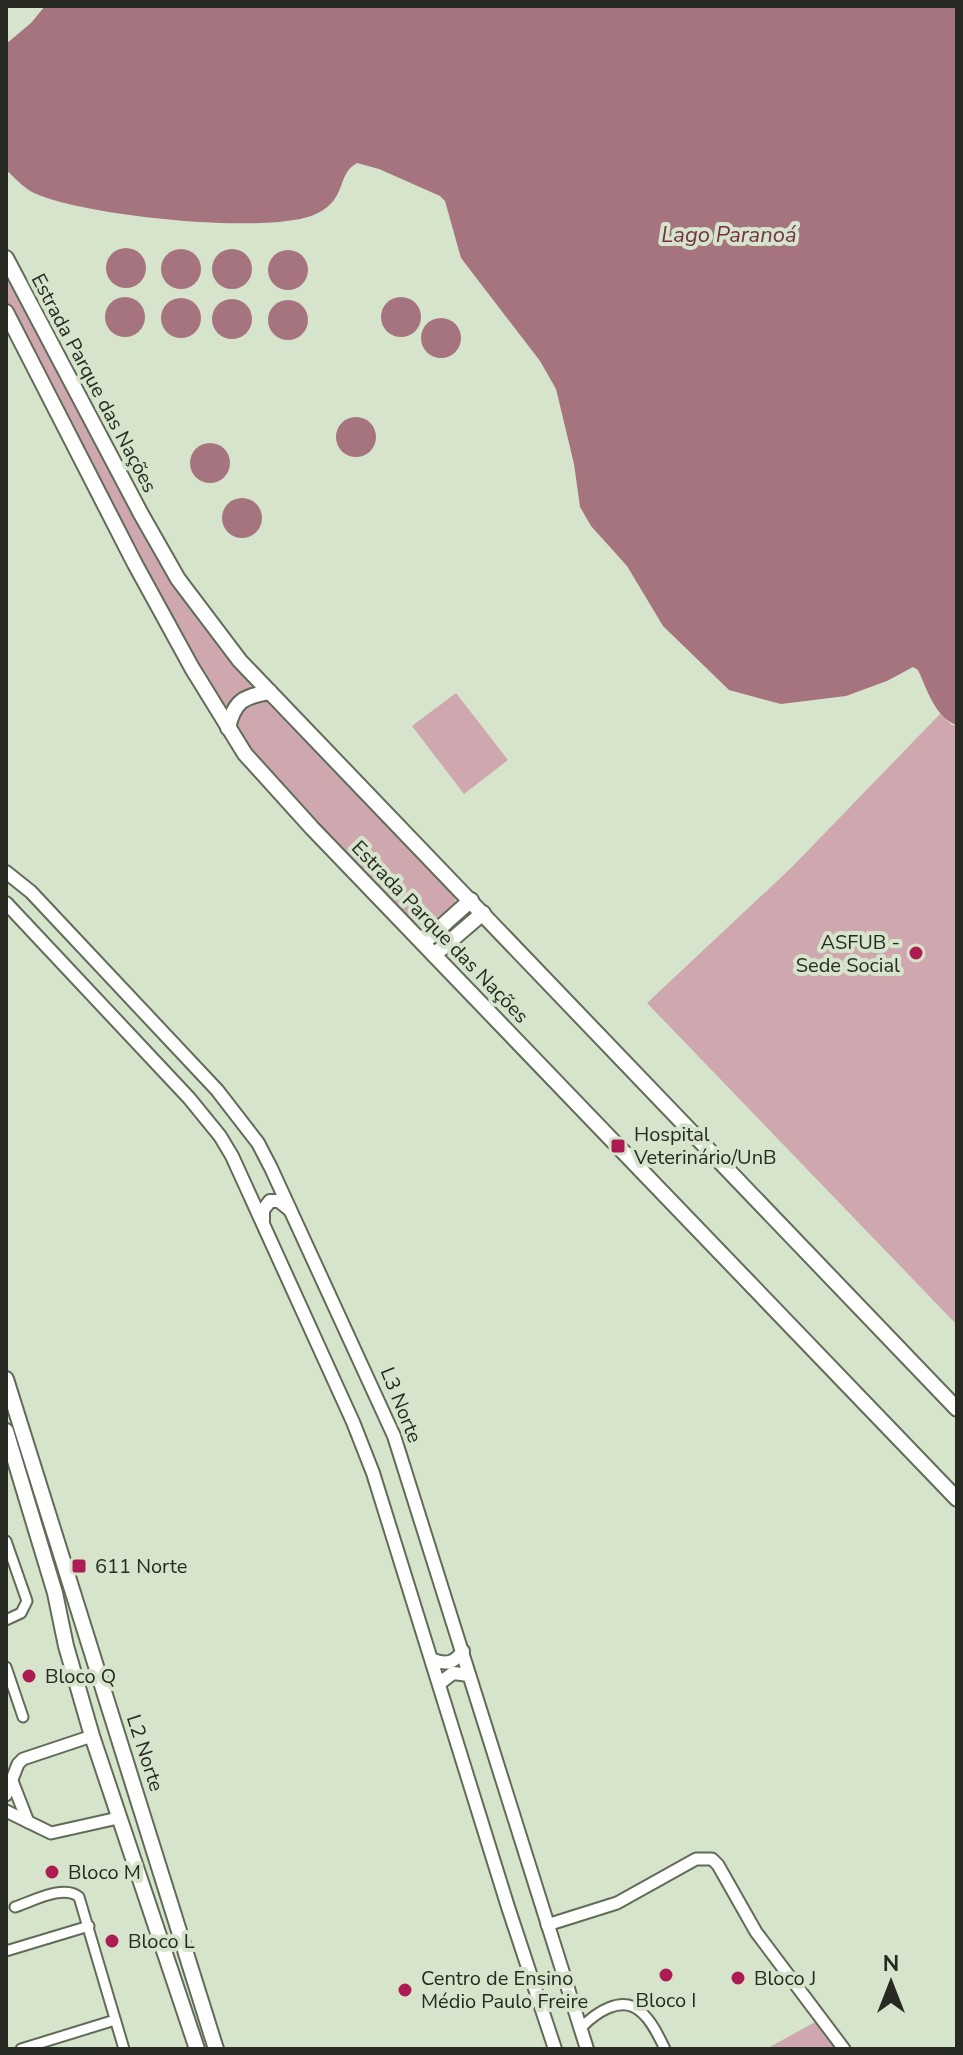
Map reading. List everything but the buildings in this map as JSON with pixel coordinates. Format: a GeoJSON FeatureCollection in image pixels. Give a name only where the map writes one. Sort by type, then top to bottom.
{"type":"FeatureCollection","features":[{"type":"Feature","properties":{"kind":"main road","name":"Estrada Parque das Nações"},"geometry":{"type":"LineString","coordinates":[[6,258],[141,514],[178,579],[215,631],[957,1409]]}},
{"type":"Feature","properties":{"kind":"main road","name":"Estrada Parque das Nações"},"geometry":{"type":"LineString","coordinates":[[6,312],[135,564],[228,728],[262,774],[957,1499]]}},
{"type":"Feature","properties":{"kind":"main road"},"geometry":{"type":"LineString","coordinates":[[228,728],[231,713],[239,703],[250,695],[270,692]]}},
{"type":"Feature","properties":{"kind":"main road","name":"L3 Norte"},"geometry":{"type":"LineString","coordinates":[[6,872],[31,892],[238,1115],[258,1143],[389,1422],[587,2049]]}},
{"type":"Feature","properties":{"kind":"main road"},"geometry":{"type":"LineString","coordinates":[[423,943],[471,900]]}},
{"type":"Feature","properties":{"kind":"main road"},"geometry":{"type":"LineString","coordinates":[[6,903],[204,1115],[232,1156],[353,1422],[373,1473],[505,1899],[555,2049]]}},
{"type":"Feature","properties":{"kind":"main road"},"geometry":{"type":"LineString","coordinates":[[434,955],[483,913]]}},
{"type":"Feature","properties":{"kind":"main road"},"geometry":{"type":"LineString","coordinates":[[263,1221],[263,1210],[270,1201],[279,1201],[292,1212]]}},
{"type":"Feature","properties":{"kind":"main road","name":"L2 Norte"},"geometry":{"type":"LineString","coordinates":[[7,1388],[216,2049]]}},
{"type":"Feature","properties":{"kind":"main road"},"geometry":{"type":"LineString","coordinates":[[6,1431],[55,1593],[92,1736],[197,2049]]}},
{"type":"Feature","properties":{"kind":"main road"},"geometry":{"type":"LineString","coordinates":[[433,1660],[452,1662],[463,1651]]}},
{"type":"Feature","properties":{"kind":"main road"},"geometry":{"type":"LineString","coordinates":[[440,1683],[453,1673],[469,1675]]}},
{"type":"Feature","properties":{"kind":"main road"},"geometry":{"type":"LineString","coordinates":[[75,1679],[97,1675]]}},
{"type":"Feature","properties":{"kind":"main road"},"geometry":{"type":"LineString","coordinates":[[136,1872],[160,1866]]}},
{"type":"Feature","properties":{"kind":"street"},"geometry":{"type":"LineString","coordinates":[[6,1541],[27,1601],[21,1613],[6,1620]]}},
{"type":"Feature","properties":{"kind":"street"},"geometry":{"type":"LineString","coordinates":[[6,1667],[23,1717]]}},
{"type":"Feature","properties":{"kind":"street"},"geometry":{"type":"LineString","coordinates":[[6,1795],[18,1764],[28,1756],[92,1736]]}},
{"type":"Feature","properties":{"kind":"street"},"geometry":{"type":"LineString","coordinates":[[12,1781],[28,1822]]}},
{"type":"Feature","properties":{"kind":"street"},"geometry":{"type":"LineString","coordinates":[[6,1811],[45,1832],[58,1834],[118,1818]]}},
{"type":"Feature","properties":{"kind":"street"},"geometry":{"type":"LineString","coordinates":[[547,1925],[617,1903],[696,1859],[712,1859],[756,1932],[844,2049]]}},
{"type":"Feature","properties":{"kind":"street"},"geometry":{"type":"LineString","coordinates":[[15,1907],[70,1891],[79,1897],[124,2049]]}},
{"type":"Feature","properties":{"kind":"street"},"geometry":{"type":"LineString","coordinates":[[6,1951],[89,1926]]}},
{"type":"Feature","properties":{"kind":"street"},"geometry":{"type":"LineString","coordinates":[[581,2028],[601,2011],[611,2007],[632,2007],[645,2015],[665,2049]]}},
{"type":"Feature","properties":{"kind":"street"},"geometry":{"type":"LineString","coordinates":[[21,2049],[115,2020]]}},
{"type":"Feature","properties":{"kind":"shaded area"},"geometry":{"type":"Polygon","coordinates":[[[6,273],[162,567],[220,646],[254,684],[225,710],[167,608],[6,300],[6,273]]]}},
{"type":"Feature","properties":{"kind":"shaded area"},"geometry":{"type":"Polygon","coordinates":[[[456,693],[508,760],[464,794],[412,726],[456,693]]]}},
{"type":"Feature","properties":{"kind":"shaded area"},"geometry":{"type":"Polygon","coordinates":[[[263,699],[270,701],[456,894],[455,905],[439,921],[423,926],[409,918],[303,808],[243,738],[236,723],[244,705],[263,699]]]}},
{"type":"Feature","properties":{"kind":"shaded area"},"geometry":{"type":"Polygon","coordinates":[[[940,714],[952,725],[957,725],[957,1325],[647,1003],[792,867],[940,714]]]}},
{"type":"Feature","properties":{"kind":"shaded area"},"geometry":{"type":"Polygon","coordinates":[[[817,2021],[838,2049],[766,2049],[817,2021]]]}},
{"type":"Feature","properties":{"kind":"water","name":"Lago Paranoá"},"geometry":{"type":"Polygon","coordinates":[[[45,6],[957,6],[957,725],[937,710],[918,670],[913,667],[887,681],[846,696],[781,704],[729,690],[663,626],[627,566],[591,526],[580,507],[574,464],[556,389],[540,361],[461,258],[445,201],[440,196],[379,169],[357,163],[346,174],[331,204],[311,216],[287,221],[214,223],[91,209],[34,193],[23,186],[6,170],[6,44],[31,23],[45,6]]]}},
{"type":"Feature","properties":{"kind":"water"},"geometry":{"type":"Polygon","coordinates":[[[126,248],[140,254],[146,268],[140,282],[126,288],[112,282],[106,268],[112,254],[126,248]]]}},
{"type":"Feature","properties":{"kind":"water"},"geometry":{"type":"Polygon","coordinates":[[[181,249],[195,255],[201,269],[195,283],[181,289],[167,283],[161,269],[167,255],[181,249]]]}},
{"type":"Feature","properties":{"kind":"water"},"geometry":{"type":"Polygon","coordinates":[[[232,249],[246,255],[252,269],[246,283],[232,289],[218,283],[212,269],[218,255],[232,249]]]}},
{"type":"Feature","properties":{"kind":"water"},"geometry":{"type":"Polygon","coordinates":[[[288,250],[302,256],[308,270],[302,284],[288,290],[274,284],[268,270],[274,256],[288,250]]]}},
{"type":"Feature","properties":{"kind":"water"},"geometry":{"type":"Polygon","coordinates":[[[125,297],[139,303],[145,317],[139,331],[125,337],[111,331],[105,317],[111,303],[125,297]]]}},
{"type":"Feature","properties":{"kind":"water"},"geometry":{"type":"Polygon","coordinates":[[[401,297],[415,303],[421,317],[415,331],[401,337],[387,331],[381,317],[387,303],[401,297]]]}},
{"type":"Feature","properties":{"kind":"water"},"geometry":{"type":"Polygon","coordinates":[[[181,298],[195,304],[201,318],[195,332],[181,338],[167,332],[161,318],[167,304],[181,298]]]}},
{"type":"Feature","properties":{"kind":"water"},"geometry":{"type":"Polygon","coordinates":[[[232,299],[246,305],[252,319],[246,333],[232,339],[218,333],[212,319],[218,305],[232,299]]]}},
{"type":"Feature","properties":{"kind":"water"},"geometry":{"type":"Polygon","coordinates":[[[288,300],[302,306],[308,320],[302,334],[288,340],[274,334],[268,320],[274,306],[288,300]]]}},
{"type":"Feature","properties":{"kind":"water"},"geometry":{"type":"Polygon","coordinates":[[[441,318],[455,324],[461,338],[455,352],[441,358],[427,352],[421,338],[427,324],[441,318]]]}},
{"type":"Feature","properties":{"kind":"water"},"geometry":{"type":"Polygon","coordinates":[[[356,417],[370,423],[376,437],[370,451],[356,457],[342,451],[336,437],[342,423],[356,417]]]}},
{"type":"Feature","properties":{"kind":"water"},"geometry":{"type":"Polygon","coordinates":[[[210,443],[224,449],[230,463],[224,477],[210,483],[196,477],[190,463],[196,449],[210,443]]]}},
{"type":"Feature","properties":{"kind":"water"},"geometry":{"type":"Polygon","coordinates":[[[242,498],[256,504],[262,518],[256,532],[242,538],[228,532],[222,518],[228,504],[242,498]]]}},
{"type":"Feature","properties":{"kind":"place","name":"ASFUB - Sede Social"},"geometry":{"type":"Point","coordinates":[916,953]}},
{"type":"Feature","properties":{"kind":"place","name":"Hospital Veterinário/UnB"},"geometry":{"type":"Point","coordinates":[618,1146]}},
{"type":"Feature","properties":{"kind":"place","name":"611 Norte"},"geometry":{"type":"Point","coordinates":[79,1566]}},
{"type":"Feature","properties":{"kind":"place","name":"Bloco Q"},"geometry":{"type":"Point","coordinates":[29,1676]}},
{"type":"Feature","properties":{"kind":"place","name":"Bloco M"},"geometry":{"type":"Point","coordinates":[52,1872]}},
{"type":"Feature","properties":{"kind":"place","name":"Bloco L"},"geometry":{"type":"Point","coordinates":[112,1941]}},
{"type":"Feature","properties":{"kind":"place","name":"Bloco I"},"geometry":{"type":"Point","coordinates":[666,1975]}},
{"type":"Feature","properties":{"kind":"place","name":"Bloco J"},"geometry":{"type":"Point","coordinates":[738,1978]}},
{"type":"Feature","properties":{"kind":"place","name":"Centro de Ensino Médio Paulo Freire"},"geometry":{"type":"Point","coordinates":[405,1990]}}]}
